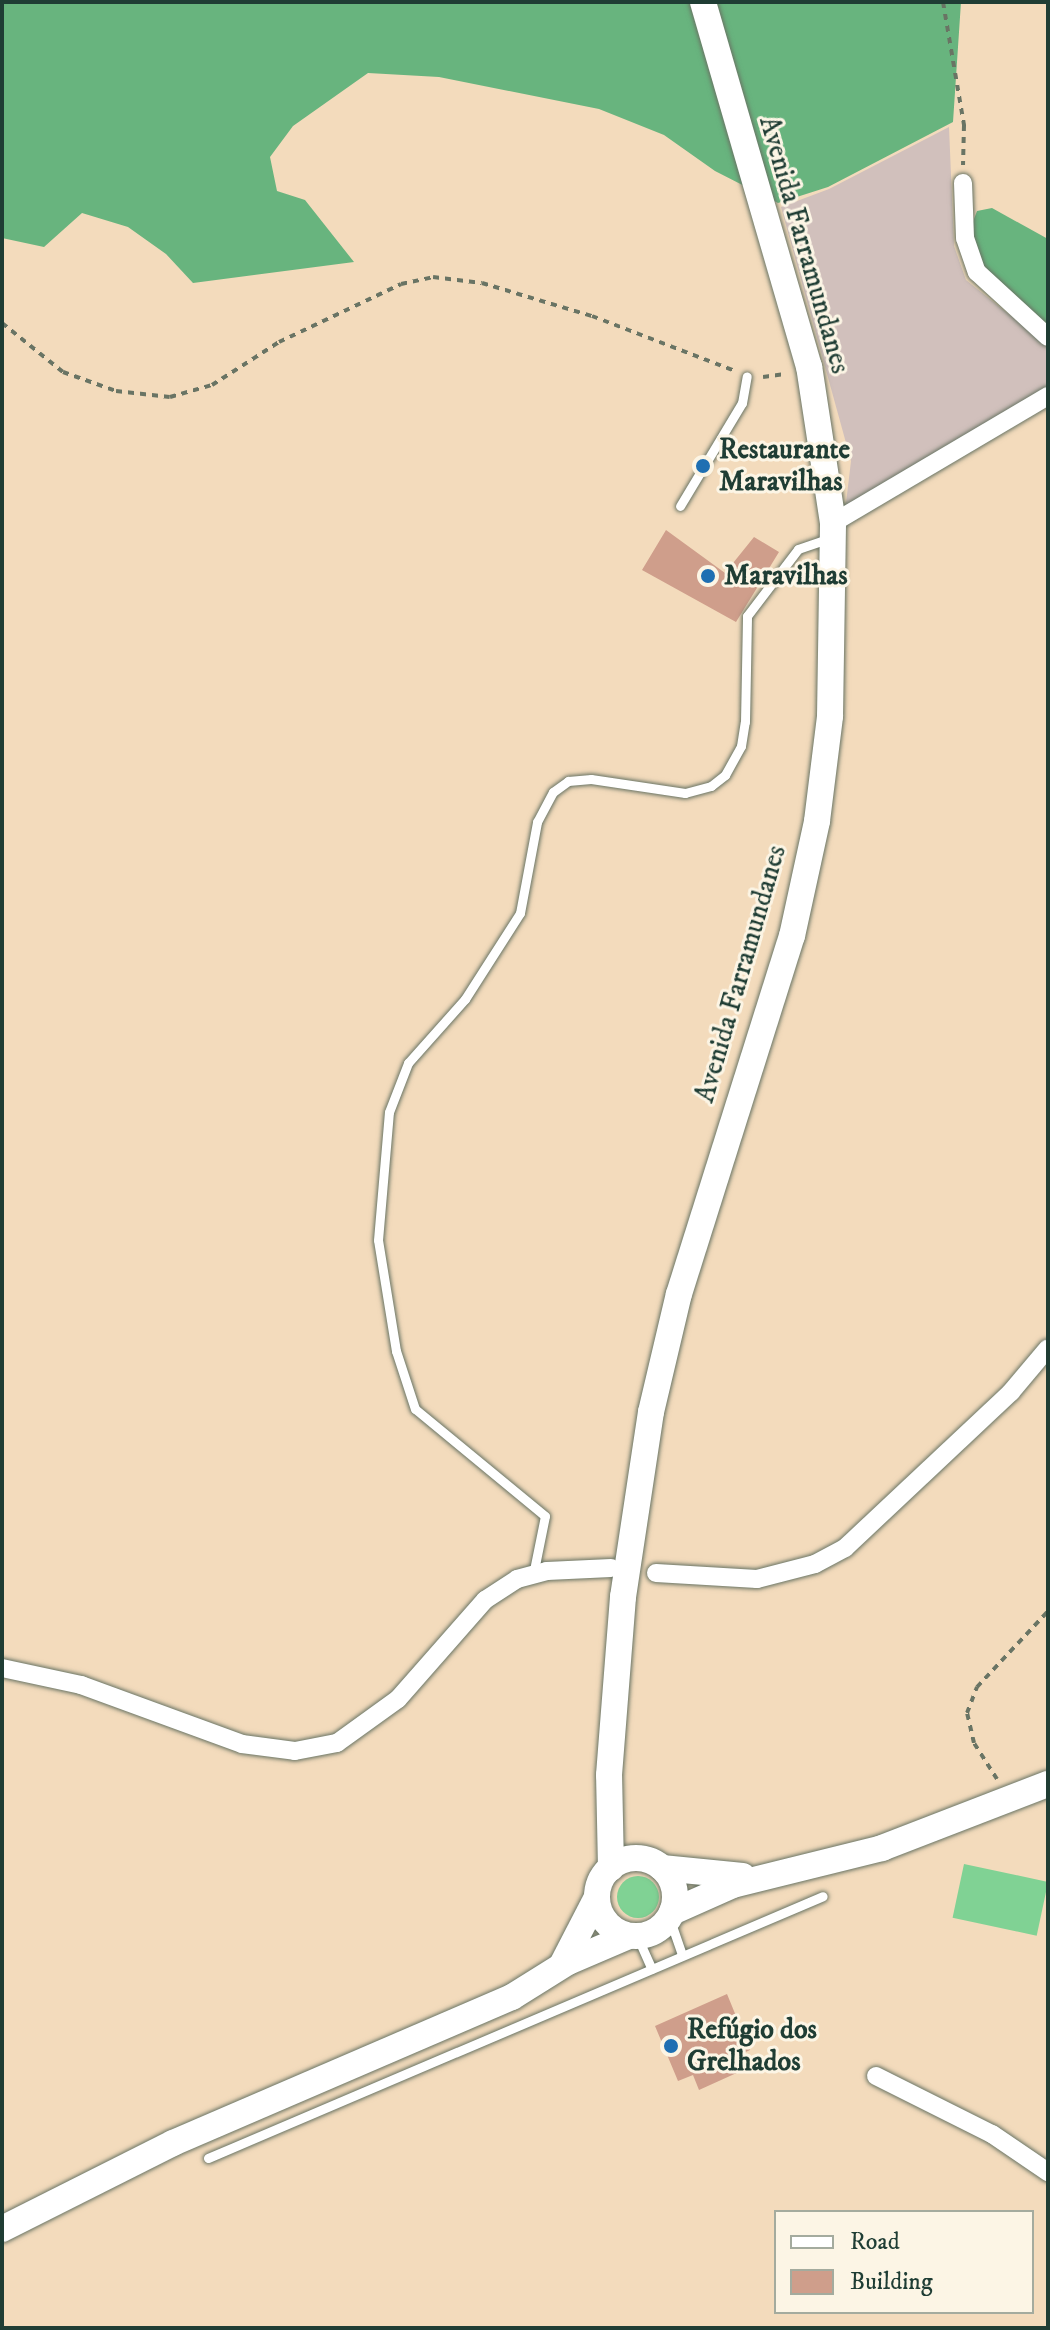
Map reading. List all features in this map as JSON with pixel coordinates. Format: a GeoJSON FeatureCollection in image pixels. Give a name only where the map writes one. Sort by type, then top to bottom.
{"type":"FeatureCollection","features":[{"type":"Feature","properties":{"kind":"main road","name":"Avenida Farramundanes"},"geometry":{"type":"LineString","coordinates":[[611,1868],[613,1799],[609,1775],[632,1538],[651,1412],[679,1294],[792,936],[817,821],[830,716],[833,530],[809,367],[703,2]]}},
{"type":"Feature","properties":{"kind":"main road"},"geometry":{"type":"LineString","coordinates":[[670,1914],[733,1885],[882,1848],[1048,1784]]}},
{"type":"Feature","properties":{"kind":"main road"},"geometry":{"type":"LineString","coordinates":[[2,2229],[173,2143],[512,1997],[555,1971],[633,1936],[656,1931],[670,1914],[677,1896],[613,1799]]}},
{"type":"Feature","properties":{"kind":"main road"},"geometry":{"type":"LineString","coordinates":[[555,1971],[576,1946],[611,1868],[629,1858],[655,1864],[771,1875]]}},
{"type":"Feature","properties":{"kind":"main road"},"geometry":{"type":"LineString","coordinates":[[596,1899],[605,1922],[633,1936]]}},
{"type":"Feature","properties":{"kind":"street"},"geometry":{"type":"LineString","coordinates":[[963,183],[965,238],[977,272],[1048,337]]}},
{"type":"Feature","properties":{"kind":"street"},"geometry":{"type":"LineString","coordinates":[[833,530],[1048,396]]}},
{"type":"Feature","properties":{"kind":"street"},"geometry":{"type":"LineString","coordinates":[[656,1573],[757,1579],[815,1564],[845,1548],[1011,1392],[1048,1348]]}},
{"type":"Feature","properties":{"kind":"street"},"geometry":{"type":"LineString","coordinates":[[2,1668],[81,1685],[242,1744],[295,1751],[337,1743],[398,1699],[485,1600],[533,1575],[611,1568]]}},
{"type":"Feature","properties":{"kind":"street"},"geometry":{"type":"LineString","coordinates":[[876,2076],[992,2134],[1048,2172]]}},
{"type":"Feature","properties":{"kind":"lane"},"geometry":{"type":"LineString","coordinates":[[680,506],[742,403],[747,376]]}},
{"type":"Feature","properties":{"kind":"lane"},"geometry":{"type":"LineString","coordinates":[[533,1575],[545,1516],[415,1409],[396,1351],[378,1240],[389,1112],[408,1063],[465,999],[520,913],[537,822],[553,792],[568,781],[591,779],[685,793],[711,786],[725,775],[741,746],[745,722],[747,616],[798,549],[833,530]]}},
{"type":"Feature","properties":{"kind":"lane"},"geometry":{"type":"LineString","coordinates":[[208,2158],[823,1896]]}},
{"type":"Feature","properties":{"kind":"lane"},"geometry":{"type":"LineString","coordinates":[[670,1914],[682,1954]]}},
{"type":"Feature","properties":{"kind":"lane"},"geometry":{"type":"LineString","coordinates":[[633,1936],[652,1969]]}},
{"type":"Feature","properties":{"kind":"path"},"geometry":{"type":"LineString","coordinates":[[943,2],[964,125],[963,183]]}},
{"type":"Feature","properties":{"kind":"path"},"geometry":{"type":"LineString","coordinates":[[2,323],[63,372],[116,391],[170,397],[212,385],[279,342],[401,284],[433,277],[482,283],[592,316],[747,376],[771,377],[809,367]]}},
{"type":"Feature","properties":{"kind":"path"},"geometry":{"type":"LineString","coordinates":[[1009,1799],[974,1743],[967,1713],[977,1687],[1048,1611]]}},
{"type":"Feature","properties":{"kind":"shaded area"},"geometry":{"type":"Polygon","coordinates":[[[949,127],[954,246],[966,280],[1048,346],[1048,393],[844,520],[851,461],[781,207],[829,189],[949,127]]]}},
{"type":"Feature","properties":{"kind":"green space"},"geometry":{"type":"Polygon","coordinates":[[[2,2],[961,2],[953,122],[828,187],[778,203],[715,171],[664,135],[599,109],[439,77],[368,73],[293,126],[270,157],[277,191],[305,200],[354,262],[193,283],[166,254],[128,227],[82,213],[44,247],[2,238],[2,2]]]}},
{"type":"Feature","properties":{"kind":"green space"},"geometry":{"type":"Polygon","coordinates":[[[992,208],[1048,239],[1048,326],[981,269],[971,227],[977,211],[992,208]]]}},
{"type":"Feature","properties":{"kind":"green space"},"geometry":{"type":"Polygon","coordinates":[[[964,1864],[1048,1882],[1037,1936],[953,1918],[964,1864]]]}},
{"type":"Feature","properties":{"kind":"green space"},"geometry":{"type":"Polygon","coordinates":[[[638,1876],[653,1882],[659,1897],[653,1912],[638,1918],[623,1912],[617,1897],[623,1882],[638,1876]]]}},
{"type":"Feature","properties":{"kind":"building"},"geometry":{"type":"Polygon","coordinates":[[[666,530],[725,573],[754,537],[779,552],[736,622],[642,570],[666,530]]]}},
{"type":"Feature","properties":{"kind":"building"},"geometry":{"type":"Polygon","coordinates":[[[727,1994],[750,2050],[735,2057],[741,2071],[699,2090],[693,2075],[678,2081],[655,2026],[727,1994]]]}},
{"type":"Feature","properties":{"kind":"place","name":"Restaurante Maravilhas"},"geometry":{"type":"Point","coordinates":[703,466]}},
{"type":"Feature","properties":{"kind":"place","name":"Maravilhas"},"geometry":{"type":"Point","coordinates":[708,576]}},
{"type":"Feature","properties":{"kind":"place","name":"Refúgio dos Grelhados"},"geometry":{"type":"Point","coordinates":[671,2046]}}]}
